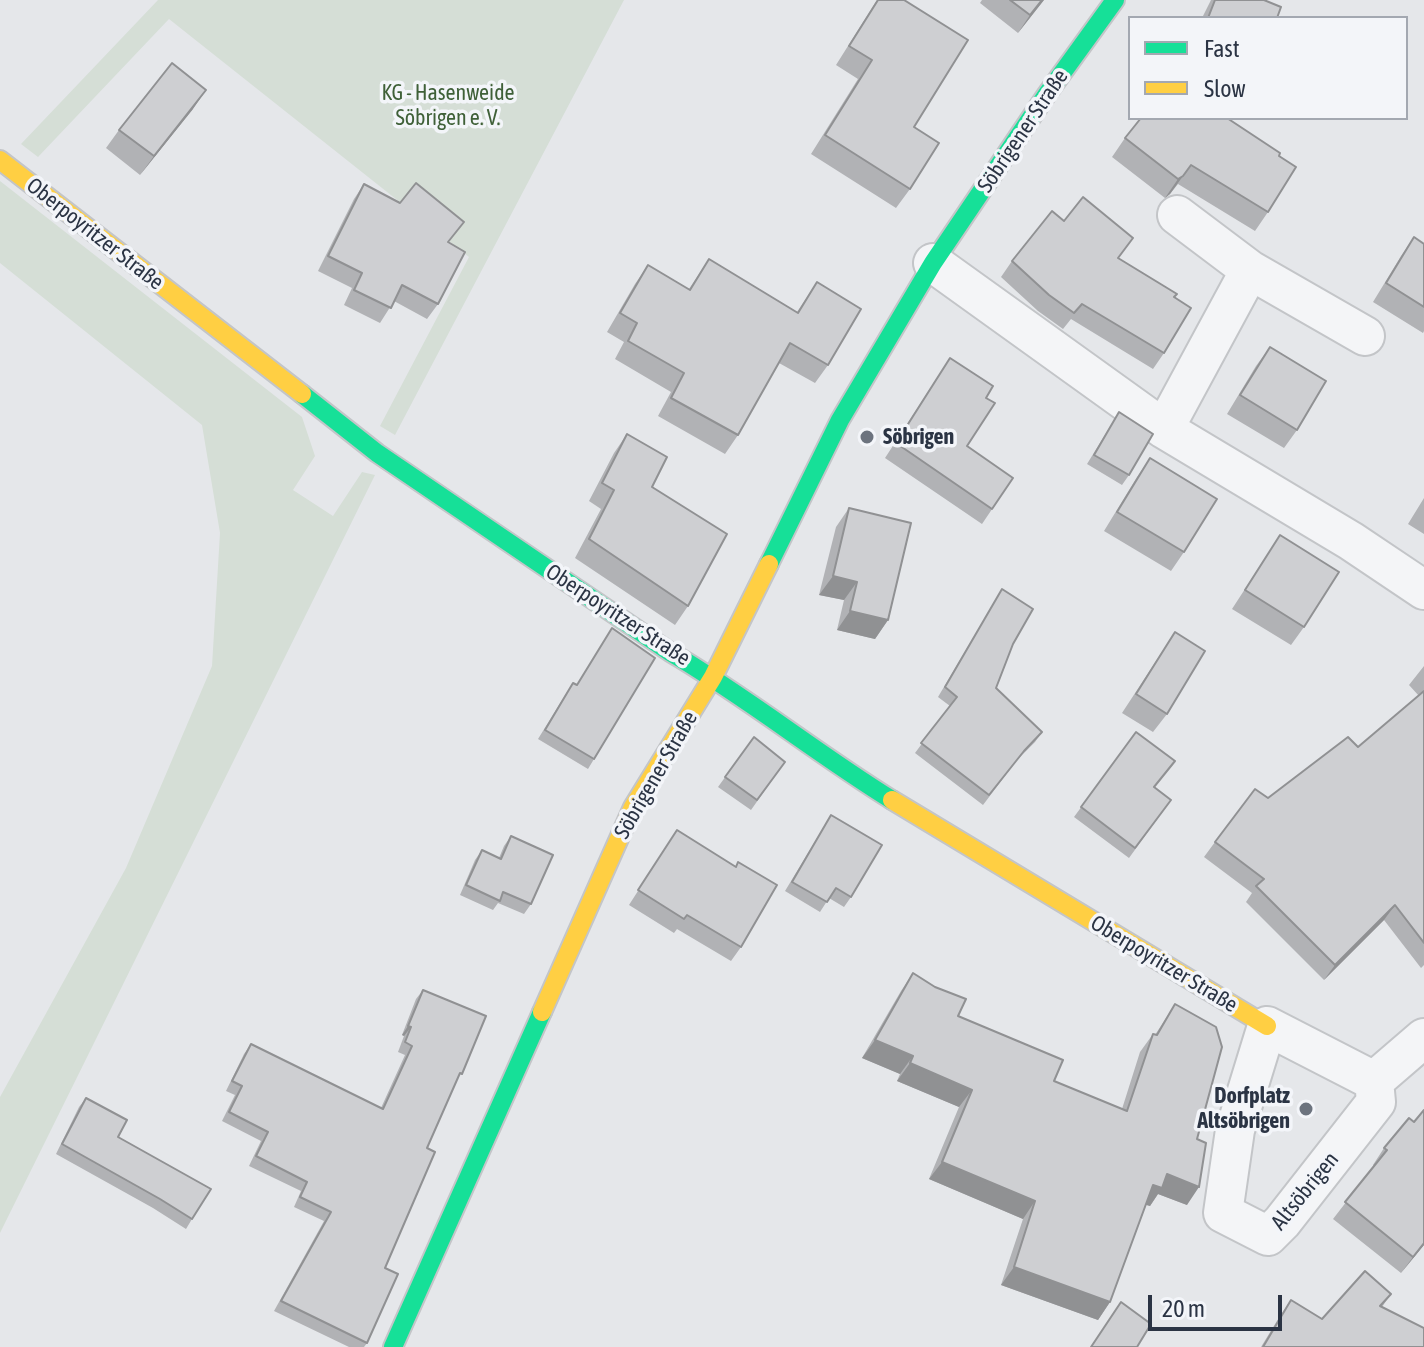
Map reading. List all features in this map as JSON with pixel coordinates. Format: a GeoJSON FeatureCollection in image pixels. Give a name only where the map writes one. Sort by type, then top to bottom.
{"type":"FeatureCollection","features":[{"type":"Feature","properties":{"kind":"street","name":"Söbrigener Straße"},"geometry":{"type":"LineString","coordinates":[[393,1347],[633,807],[713,677],[840,420],[933,263],[1047,94],[1115,0]]}},
{"type":"Feature","properties":{"kind":"street","name":"Oberpoyritzer Straße"},"geometry":{"type":"LineString","coordinates":[[0,160],[377,453],[670,652],[713,677],[845,771],[1267,1026]]}},
{"type":"Feature","properties":{"kind":"street"},"geometry":{"type":"LineString","coordinates":[[1177,215],[1250,270],[1365,336]]}},
{"type":"Feature","properties":{"kind":"street"},"geometry":{"type":"LineString","coordinates":[[933,263],[1164,429],[1351,541],[1424,590]]}},
{"type":"Feature","properties":{"kind":"street"},"geometry":{"type":"LineString","coordinates":[[1164,429],[1250,270]]}},
{"type":"Feature","properties":{"kind":"street"},"geometry":{"type":"LineString","coordinates":[[1267,1026],[1374,1081],[1424,1038]]}},
{"type":"Feature","properties":{"kind":"street","name":"Altsöbrigen"},"geometry":{"type":"LineString","coordinates":[[1267,1026],[1235,1130],[1223,1213],[1268,1236],[1376,1102],[1374,1081]]}},
{"type":"Feature","properties":{"kind":"green space","name":"KG - Hasenweide Söbrigen e. V."},"geometry":{"type":"Polygon","coordinates":[[[158,0],[624,0],[395,435],[380,426],[469,257],[169,19],[38,157],[21,144],[158,0]]]}},
{"type":"Feature","properties":{"kind":"green space"},"geometry":{"type":"Polygon","coordinates":[[[0,181],[302,417],[315,456],[293,490],[333,516],[362,472],[375,475],[0,1233],[0,1097],[126,868],[212,666],[220,533],[202,425],[0,263],[0,181]]]}},
{"type":"Feature","properties":{"kind":"building"},"geometry":{"type":"Polygon","coordinates":[[[878,0],[904,0],[968,40],[914,127],[939,143],[910,189],[825,135],[872,60],[849,46],[878,0]]]}},
{"type":"Feature","properties":{"kind":"building"},"geometry":{"type":"Polygon","coordinates":[[[1010,0],[1042,0],[1030,15],[1010,0]]]}},
{"type":"Feature","properties":{"kind":"building"},"geometry":{"type":"Polygon","coordinates":[[[1215,0],[1264,0],[1281,7],[1278,16],[1209,16],[1215,0]]]}},
{"type":"Feature","properties":{"kind":"building"},"geometry":{"type":"Polygon","coordinates":[[[172,63],[206,90],[154,156],[119,130],[172,63]]]}},
{"type":"Feature","properties":{"kind":"building"},"geometry":{"type":"Polygon","coordinates":[[[1139,120],[1230,120],[1296,167],[1268,212],[1191,165],[1178,179],[1125,138],[1139,120]]]}},
{"type":"Feature","properties":{"kind":"building"},"geometry":{"type":"Polygon","coordinates":[[[416,183],[464,222],[448,242],[465,252],[438,304],[402,285],[391,308],[354,290],[362,273],[328,256],[364,184],[400,203],[416,183]]]}},
{"type":"Feature","properties":{"kind":"building"},"geometry":{"type":"Polygon","coordinates":[[[1083,197],[1133,238],[1118,258],[1177,294],[1174,297],[1191,308],[1164,353],[1082,304],[1074,313],[1012,261],[1052,211],[1064,221],[1083,197]]]}},
{"type":"Feature","properties":{"kind":"building"},"geometry":{"type":"Polygon","coordinates":[[[1414,237],[1424,244],[1424,307],[1386,283],[1414,237]]]}},
{"type":"Feature","properties":{"kind":"building"},"geometry":{"type":"Polygon","coordinates":[[[709,259],[798,313],[817,282],[861,309],[828,365],[790,343],[738,435],[671,398],[684,373],[628,341],[637,323],[620,313],[648,265],[690,290],[709,259]]]}},
{"type":"Feature","properties":{"kind":"building"},"geometry":{"type":"Polygon","coordinates":[[[1270,347],[1326,381],[1297,430],[1240,395],[1270,347]]]}},
{"type":"Feature","properties":{"kind":"building"},"geometry":{"type":"Polygon","coordinates":[[[950,358],[993,386],[986,398],[995,403],[967,446],[1013,478],[992,509],[896,443],[950,358]]]}},
{"type":"Feature","properties":{"kind":"building"},"geometry":{"type":"Polygon","coordinates":[[[1119,412],[1153,434],[1129,475],[1094,455],[1119,412]]]}},
{"type":"Feature","properties":{"kind":"building"},"geometry":{"type":"Polygon","coordinates":[[[627,434],[667,457],[652,487],[727,534],[688,606],[589,539],[614,490],[602,483],[627,434]]]}},
{"type":"Feature","properties":{"kind":"building"},"geometry":{"type":"Polygon","coordinates":[[[1150,458],[1217,499],[1184,552],[1117,512],[1150,458]]]}},
{"type":"Feature","properties":{"kind":"building"},"geometry":{"type":"Polygon","coordinates":[[[849,508],[911,523],[888,620],[850,611],[857,582],[833,576],[849,508]]]}},
{"type":"Feature","properties":{"kind":"building"},"geometry":{"type":"Polygon","coordinates":[[[1280,535],[1339,572],[1304,627],[1245,590],[1280,535]]]}},
{"type":"Feature","properties":{"kind":"building"},"geometry":{"type":"Polygon","coordinates":[[[1002,589],[1033,609],[1013,644],[996,688],[1042,732],[989,795],[921,743],[957,697],[945,687],[1002,589]]]}},
{"type":"Feature","properties":{"kind":"building"},"geometry":{"type":"Polygon","coordinates":[[[612,628],[655,658],[594,759],[545,730],[573,683],[577,685],[612,628]]]}},
{"type":"Feature","properties":{"kind":"building"},"geometry":{"type":"Polygon","coordinates":[[[1175,632],[1205,651],[1167,714],[1136,694],[1175,632]]]}},
{"type":"Feature","properties":{"kind":"building"},"geometry":{"type":"Polygon","coordinates":[[[1424,691],[1424,943],[1395,905],[1335,965],[1256,886],[1264,879],[1215,842],[1255,789],[1268,798],[1348,737],[1358,747],[1424,691]]]}},
{"type":"Feature","properties":{"kind":"building"},"geometry":{"type":"Polygon","coordinates":[[[1136,732],[1175,761],[1154,787],[1171,800],[1135,848],[1081,807],[1136,732]]]}},
{"type":"Feature","properties":{"kind":"building"},"geometry":{"type":"Polygon","coordinates":[[[754,737],[785,762],[757,800],[725,777],[754,737]]]}},
{"type":"Feature","properties":{"kind":"building"},"geometry":{"type":"Polygon","coordinates":[[[831,815],[882,845],[851,897],[836,888],[827,902],[792,882],[831,815]]]}},
{"type":"Feature","properties":{"kind":"building"},"geometry":{"type":"Polygon","coordinates":[[[677,830],[736,867],[738,862],[777,885],[741,947],[687,915],[684,919],[638,890],[677,830]]]}},
{"type":"Feature","properties":{"kind":"building"},"geometry":{"type":"Polygon","coordinates":[[[511,836],[553,855],[531,904],[503,892],[500,901],[466,885],[482,850],[501,859],[511,836]]]}},
{"type":"Feature","properties":{"kind":"building"},"geometry":{"type":"Polygon","coordinates":[[[913,973],[935,987],[966,999],[958,1016],[1063,1060],[1054,1081],[1127,1111],[1153,1034],[1157,1035],[1175,1004],[1216,1027],[1222,1047],[1197,1139],[1206,1143],[1199,1187],[1167,1174],[1162,1188],[1153,1185],[1110,1302],[1014,1267],[1035,1201],[942,1162],[972,1090],[910,1063],[913,1056],[875,1040],[913,973]]]}},
{"type":"Feature","properties":{"kind":"building"},"geometry":{"type":"Polygon","coordinates":[[[423,990],[486,1016],[427,1148],[435,1152],[385,1268],[398,1274],[367,1343],[281,1301],[331,1212],[300,1197],[307,1182],[256,1156],[268,1132],[229,1112],[242,1086],[232,1081],[251,1044],[383,1109],[412,1046],[405,1042],[411,1027],[408,1026],[423,990]]]}},
{"type":"Feature","properties":{"kind":"building"},"geometry":{"type":"Polygon","coordinates":[[[86,1098],[127,1120],[118,1137],[211,1189],[192,1219],[62,1144],[86,1098]]]}},
{"type":"Feature","properties":{"kind":"building"},"geometry":{"type":"Polygon","coordinates":[[[1424,1110],[1424,1243],[1413,1257],[1345,1202],[1409,1118],[1414,1122],[1424,1110]]]}},
{"type":"Feature","properties":{"kind":"building"},"geometry":{"type":"Polygon","coordinates":[[[1365,1271],[1391,1294],[1380,1306],[1424,1328],[1424,1347],[1263,1347],[1291,1300],[1322,1319],[1365,1271]]]}},
{"type":"Feature","properties":{"kind":"building"},"geometry":{"type":"Polygon","coordinates":[[[1121,1302],[1151,1324],[1137,1347],[1091,1347],[1121,1302]]]}},
{"type":"Feature","properties":{"kind":"traffic: fast"},"geometry":{"type":"LineString","coordinates":[[769,564],[840,420],[933,263],[1047,94],[1115,0]]}},
{"type":"Feature","properties":{"kind":"traffic: fast"},"geometry":{"type":"LineString","coordinates":[[302,394],[377,453],[892,800]]}},
{"type":"Feature","properties":{"kind":"traffic: fast"},"geometry":{"type":"LineString","coordinates":[[393,1347],[542,1012]]}},
{"type":"Feature","properties":{"kind":"traffic: slow"},"geometry":{"type":"LineString","coordinates":[[0,160],[302,394]]}},
{"type":"Feature","properties":{"kind":"traffic: slow"},"geometry":{"type":"LineString","coordinates":[[542,1012],[633,807],[713,677],[769,564]]}},
{"type":"Feature","properties":{"kind":"traffic: slow"},"geometry":{"type":"LineString","coordinates":[[892,800],[1267,1026]]}},
{"type":"Feature","properties":{"kind":"place","name":"Söbrigen"},"geometry":{"type":"Point","coordinates":[867,437]}},
{"type":"Feature","properties":{"kind":"place","name":"Dorfplatz Altsöbrigen"},"geometry":{"type":"Point","coordinates":[1306,1109]}}]}
